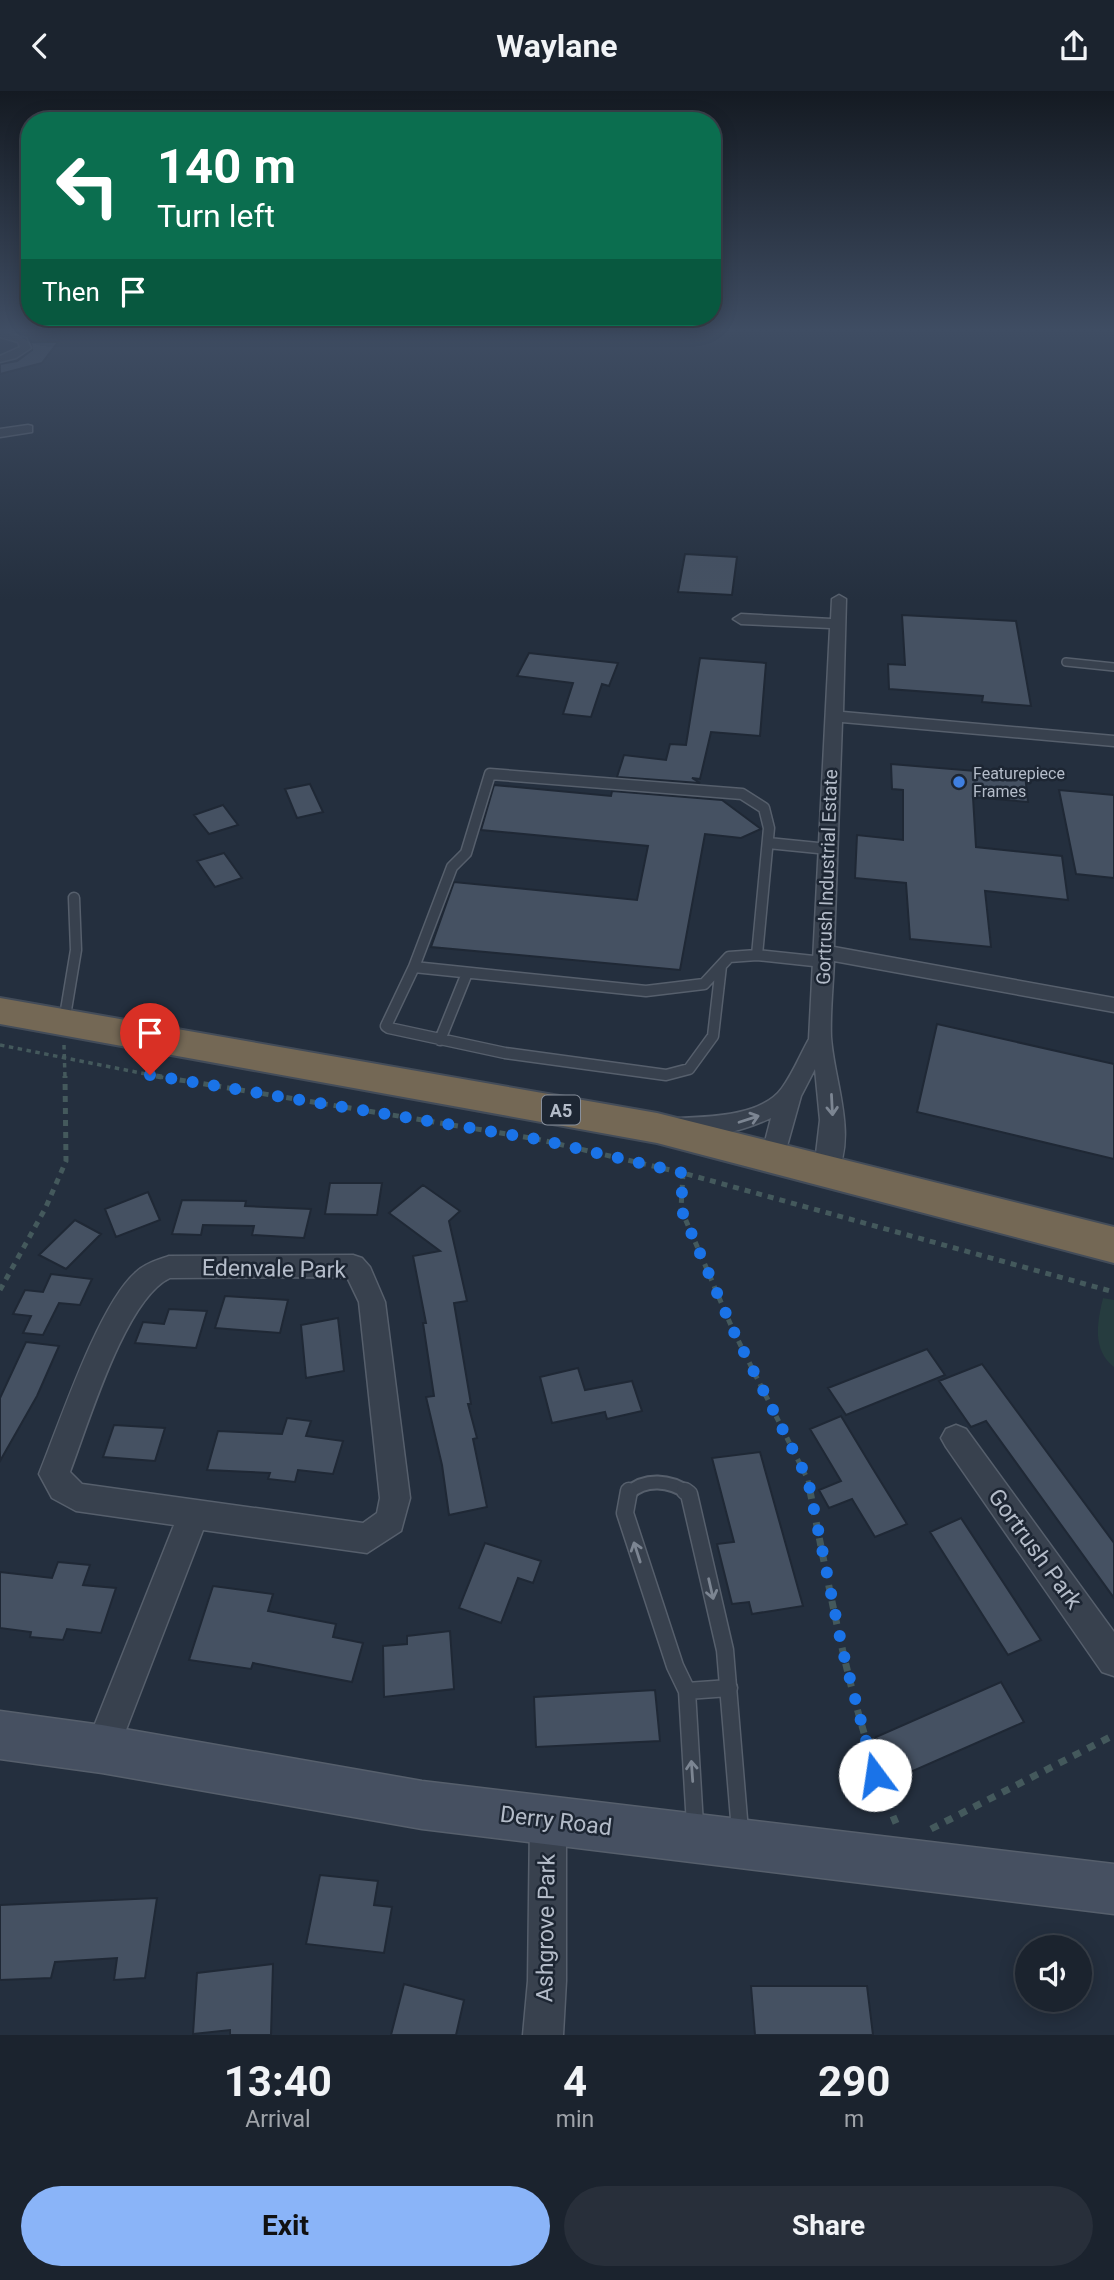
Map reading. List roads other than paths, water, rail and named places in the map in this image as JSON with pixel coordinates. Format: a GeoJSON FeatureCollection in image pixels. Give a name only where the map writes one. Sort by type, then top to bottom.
{"type":"FeatureCollection","features":[{"type":"Feature","properties":{"kind":"highway","name":"A5"},"geometry":{"type":"LineString","coordinates":[[0,1011],[64,1039],[657,1128],[1114,1245]]}},
{"type":"Feature","properties":{"kind":"main road","name":"Derry Road"},"geometry":{"type":"LineString","coordinates":[[0,1735],[102,1749],[422,1805],[718,1842],[918,1848],[1114,1889]]}},
{"type":"Feature","properties":{"kind":"street"},"geometry":{"type":"LineString","coordinates":[[0,433],[28,429]]}},
{"type":"Feature","properties":{"kind":"street","name":"Gortrush Industrial Estate"},"geometry":{"type":"LineString","coordinates":[[826,1171],[833,1122],[831,1085],[820,1039],[839,599]]}},
{"type":"Feature","properties":{"kind":"street"},"geometry":{"type":"LineString","coordinates":[[741,619],[838,624]]}},
{"type":"Feature","properties":{"kind":"street"},"geometry":{"type":"LineString","coordinates":[[834,716],[1114,741]]}},
{"type":"Feature","properties":{"kind":"street"},"geometry":{"type":"LineString","coordinates":[[823,957],[1114,1005]]}},
{"type":"Feature","properties":{"kind":"street","name":"Gortrush Industrial Estate"},"geometry":{"type":"LineString","coordinates":[[773,1157],[789,1096],[820,1039]]}},
{"type":"Feature","properties":{"kind":"street","name":"Gortrush Industrial Estate"},"geometry":{"type":"LineString","coordinates":[[657,1128],[739,1123],[763,1115],[789,1096]]}},
{"type":"Feature","properties":{"kind":"street","name":"Edenvale Park"},"geometry":{"type":"LineString","coordinates":[[353,1266],[361,1275],[372,1301],[396,1498],[390,1521],[367,1538],[194,1514],[76,1497],[63,1488],[54,1474],[97,1366],[139,1286],[153,1273],[169,1267],[353,1266]]}},
{"type":"Feature","properties":{"kind":"street","name":"Gortrush Park"},"geometry":{"type":"LineString","coordinates":[[956,1438],[1114,1660]]}},
{"type":"Feature","properties":{"kind":"street"},"geometry":{"type":"LineString","coordinates":[[102,1749],[194,1514]]}},
{"type":"Feature","properties":{"kind":"street","name":"Ashgrove Park"},"geometry":{"type":"LineString","coordinates":[[543,2035],[547,1981],[548,1820]]}},
{"type":"Feature","properties":{"kind":"lane"},"geometry":{"type":"LineString","coordinates":[[1066,662],[1114,667]]}},
{"type":"Feature","properties":{"kind":"lane"},"geometry":{"type":"LineString","coordinates":[[721,965],[713,1036],[689,1069],[666,1075],[505,1053],[386,1026],[414,967],[452,867],[466,852],[490,774],[743,794],[764,809],[769,828],[757,955]]}},
{"type":"Feature","properties":{"kind":"lane"},"geometry":{"type":"LineString","coordinates":[[768,843],[828,849]]}},
{"type":"Feature","properties":{"kind":"lane"},"geometry":{"type":"LineString","coordinates":[[64,1039],[76,950],[74,898]]}},
{"type":"Feature","properties":{"kind":"lane"},"geometry":{"type":"LineString","coordinates":[[414,967],[646,991],[704,984],[729,957],[823,957]]}},
{"type":"Feature","properties":{"kind":"lane"},"geometry":{"type":"LineString","coordinates":[[440,1040],[467,973]]}},
{"type":"Feature","properties":{"kind":"lane"},"geometry":{"type":"LineString","coordinates":[[660,1480],[676,1483],[689,1494],[725,1650],[729,1688],[718,1842],[687,1691],[675,1666],[625,1513],[629,1491],[660,1480]]}},
{"type":"Feature","properties":{"kind":"lane"},"geometry":{"type":"LineString","coordinates":[[687,1691],[729,1688]]}},
{"type":"Feature","properties":{"kind":"place","name":"Featurepiece Frames"},"geometry":{"type":"Point","coordinates":[959,782]}}]}
